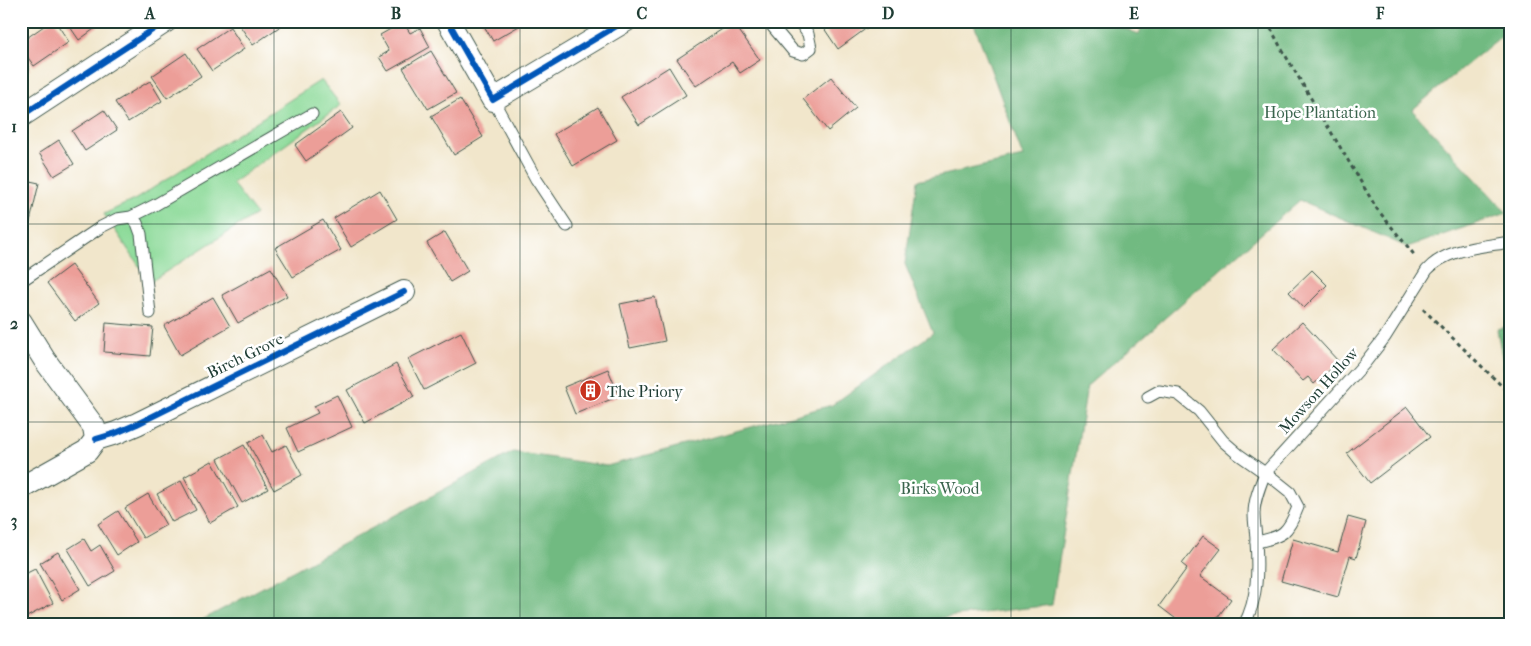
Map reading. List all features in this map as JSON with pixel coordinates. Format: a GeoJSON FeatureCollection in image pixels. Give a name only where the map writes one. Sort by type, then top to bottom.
{"type":"FeatureCollection","features":[{"type":"Feature","properties":{"kind":"street"},"geometry":{"type":"LineString","coordinates":[[21,116],[166,21]]}},
{"type":"Feature","properties":{"kind":"street"},"geometry":{"type":"LineString","coordinates":[[448,21],[493,100],[625,21]]}},
{"type":"Feature","properties":{"kind":"street","name":"Birch Grove"},"geometry":{"type":"LineString","coordinates":[[96,439],[116,434],[137,424],[404,292]]}},
{"type":"Feature","properties":{"kind":"street"},"geometry":{"type":"LineString","coordinates":[[21,322],[44,359],[94,427],[96,439],[87,452],[21,488]]}},
{"type":"Feature","properties":{"kind":"lane"},"geometry":{"type":"LineString","coordinates":[[768,21],[793,50],[803,54],[811,48],[808,34],[801,24],[802,21]]}},
{"type":"Feature","properties":{"kind":"lane"},"geometry":{"type":"LineString","coordinates":[[493,100],[536,179],[567,226]]}},
{"type":"Feature","properties":{"kind":"lane"},"geometry":{"type":"LineString","coordinates":[[21,281],[101,227],[117,219],[131,217],[155,205],[312,114]]}},
{"type":"Feature","properties":{"kind":"lane"},"geometry":{"type":"LineString","coordinates":[[131,217],[137,223],[141,234],[150,313]]}},
{"type":"Feature","properties":{"kind":"lane","name":"Mowson Hollow"},"geometry":{"type":"LineString","coordinates":[[1244,625],[1254,598],[1258,577],[1254,514],[1258,490],[1266,473],[1364,364],[1385,336],[1427,270],[1435,262],[1458,252],[1510,242]]}},
{"type":"Feature","properties":{"kind":"lane"},"geometry":{"type":"LineString","coordinates":[[1148,397],[1159,391],[1178,394],[1199,411],[1223,441],[1290,492],[1298,508],[1291,526],[1276,538],[1256,542]]}},
{"type":"Feature","properties":{"kind":"path"},"geometry":{"type":"LineString","coordinates":[[1267,21],[1280,48],[1377,209],[1427,270],[1423,309],[1510,394]]}},
{"type":"Feature","properties":{"kind":"green space","name":"Birks Wood"},"geometry":{"type":"Polygon","coordinates":[[[973,21],[1103,21],[1139,34],[1144,21],[1510,21],[1510,29],[1412,110],[1507,213],[1407,247],[1300,200],[1087,386],[1052,605],[931,619],[929,625],[193,625],[513,452],[607,466],[832,405],[933,333],[905,264],[917,181],[1023,157],[973,21]]]}},
{"type":"Feature","properties":{"kind":"green space"},"geometry":{"type":"Polygon","coordinates":[[[321,80],[341,105],[232,183],[256,214],[150,282],[104,214],[136,199],[321,80]]]}},
{"type":"Feature","properties":{"kind":"green space"},"geometry":{"type":"Polygon","coordinates":[[[1510,326],[1510,401],[1497,329],[1510,326]]]}},
{"type":"Feature","properties":{"kind":"building"},"geometry":{"type":"Polygon","coordinates":[[[51,21],[55,21],[69,42],[34,66],[21,48],[21,42],[51,21]]]}},
{"type":"Feature","properties":{"kind":"building"},"geometry":{"type":"Polygon","coordinates":[[[66,21],[105,21],[79,40],[66,21]]]}},
{"type":"Feature","properties":{"kind":"building"},"geometry":{"type":"Polygon","coordinates":[[[240,21],[284,21],[285,23],[253,45],[238,23],[240,21]]]}},
{"type":"Feature","properties":{"kind":"building"},"geometry":{"type":"Polygon","coordinates":[[[371,21],[388,21],[375,28],[371,21]]]}},
{"type":"Feature","properties":{"kind":"building"},"geometry":{"type":"Polygon","coordinates":[[[481,21],[516,21],[519,26],[493,41],[481,21]]]}},
{"type":"Feature","properties":{"kind":"building"},"geometry":{"type":"Polygon","coordinates":[[[819,21],[869,21],[871,25],[838,49],[819,21]]]}},
{"type":"Feature","properties":{"kind":"building"},"geometry":{"type":"Polygon","coordinates":[[[403,22],[410,33],[420,28],[430,47],[388,71],[379,57],[389,51],[380,35],[403,22]]]}},
{"type":"Feature","properties":{"kind":"building"},"geometry":{"type":"Polygon","coordinates":[[[733,22],[760,60],[740,73],[732,62],[696,86],[677,59],[733,22]]]}},
{"type":"Feature","properties":{"kind":"building"},"geometry":{"type":"Polygon","coordinates":[[[230,27],[244,49],[212,71],[197,49],[230,27]]]}},
{"type":"Feature","properties":{"kind":"building"},"geometry":{"type":"Polygon","coordinates":[[[431,51],[456,93],[428,109],[403,68],[431,51]]]}},
{"type":"Feature","properties":{"kind":"building"},"geometry":{"type":"Polygon","coordinates":[[[186,53],[201,76],[167,98],[152,76],[186,53]]]}},
{"type":"Feature","properties":{"kind":"building"},"geometry":{"type":"Polygon","coordinates":[[[21,57],[30,69],[21,75],[21,57]]]}},
{"type":"Feature","properties":{"kind":"building"},"geometry":{"type":"Polygon","coordinates":[[[669,67],[686,95],[639,125],[621,97],[669,67]]]}},
{"type":"Feature","properties":{"kind":"building"},"geometry":{"type":"Polygon","coordinates":[[[831,77],[856,108],[828,131],[803,99],[831,77]]]}},
{"type":"Feature","properties":{"kind":"building"},"geometry":{"type":"Polygon","coordinates":[[[150,81],[162,101],[128,122],[115,102],[150,81]]]}},
{"type":"Feature","properties":{"kind":"building"},"geometry":{"type":"Polygon","coordinates":[[[460,99],[483,137],[454,155],[431,116],[460,99]]]}},
{"type":"Feature","properties":{"kind":"building"},"geometry":{"type":"Polygon","coordinates":[[[598,107],[617,140],[573,166],[554,134],[598,107]]]}},
{"type":"Feature","properties":{"kind":"building"},"geometry":{"type":"Polygon","coordinates":[[[104,110],[117,130],[85,151],[72,131],[104,110]]]}},
{"type":"Feature","properties":{"kind":"building"},"geometry":{"type":"Polygon","coordinates":[[[341,112],[352,128],[306,161],[295,145],[341,112]]]}},
{"type":"Feature","properties":{"kind":"building"},"geometry":{"type":"Polygon","coordinates":[[[59,140],[74,164],[54,176],[39,153],[59,140]]]}},
{"type":"Feature","properties":{"kind":"building"},"geometry":{"type":"Polygon","coordinates":[[[21,179],[39,183],[29,226],[21,224],[21,179]]]}},
{"type":"Feature","properties":{"kind":"building"},"geometry":{"type":"Polygon","coordinates":[[[380,190],[397,219],[351,247],[334,218],[380,190]]]}},
{"type":"Feature","properties":{"kind":"building"},"geometry":{"type":"Polygon","coordinates":[[[323,220],[341,250],[293,277],[275,248],[323,220]]]}},
{"type":"Feature","properties":{"kind":"building"},"geometry":{"type":"Polygon","coordinates":[[[445,232],[468,271],[450,282],[427,243],[445,232]]]}},
{"type":"Feature","properties":{"kind":"building"},"geometry":{"type":"Polygon","coordinates":[[[71,265],[99,303],[75,321],[47,283],[71,265]]]}},
{"type":"Feature","properties":{"kind":"building"},"geometry":{"type":"Polygon","coordinates":[[[271,268],[287,296],[238,323],[222,295],[271,268]]]}},
{"type":"Feature","properties":{"kind":"building"},"geometry":{"type":"Polygon","coordinates":[[[1312,270],[1327,285],[1304,308],[1289,292],[1312,270]]]}},
{"type":"Feature","properties":{"kind":"building"},"geometry":{"type":"Polygon","coordinates":[[[213,297],[230,326],[180,355],[164,326],[213,297]]]}},
{"type":"Feature","properties":{"kind":"building"},"geometry":{"type":"Polygon","coordinates":[[[655,297],[665,341],[630,348],[620,304],[655,297]]]}},
{"type":"Feature","properties":{"kind":"building"},"geometry":{"type":"Polygon","coordinates":[[[1302,322],[1339,362],[1314,384],[1308,377],[1303,381],[1273,349],[1302,322]]]}},
{"type":"Feature","properties":{"kind":"building"},"geometry":{"type":"Polygon","coordinates":[[[106,323],[153,327],[150,356],[104,352],[106,323]]]}},
{"type":"Feature","properties":{"kind":"building"},"geometry":{"type":"Polygon","coordinates":[[[461,332],[476,363],[424,390],[408,359],[461,332]]]}},
{"type":"Feature","properties":{"kind":"building"},"geometry":{"type":"Polygon","coordinates":[[[396,364],[414,397],[365,423],[347,390],[396,364]]]}},
{"type":"Feature","properties":{"kind":"building","name":"The Priory"},"geometry":{"type":"Polygon","coordinates":[[[608,369],[619,396],[575,414],[564,387],[608,369]]]}},
{"type":"Feature","properties":{"kind":"building"},"geometry":{"type":"Polygon","coordinates":[[[337,395],[352,427],[298,452],[287,428],[318,413],[314,406],[337,395]]]}},
{"type":"Feature","properties":{"kind":"building"},"geometry":{"type":"Polygon","coordinates":[[[21,397],[25,398],[22,420],[21,420],[21,397]]]}},
{"type":"Feature","properties":{"kind":"building"},"geometry":{"type":"Polygon","coordinates":[[[1407,407],[1430,437],[1370,483],[1347,453],[1407,407]]]}},
{"type":"Feature","properties":{"kind":"building"},"geometry":{"type":"Polygon","coordinates":[[[263,435],[272,452],[286,445],[302,475],[274,490],[248,443],[263,435]]]}},
{"type":"Feature","properties":{"kind":"building"},"geometry":{"type":"Polygon","coordinates":[[[244,445],[268,489],[242,503],[218,459],[244,445]]]}},
{"type":"Feature","properties":{"kind":"building"},"geometry":{"type":"Polygon","coordinates":[[[212,461],[238,507],[210,523],[184,477],[212,461]]]}},
{"type":"Feature","properties":{"kind":"building"},"geometry":{"type":"Polygon","coordinates":[[[181,481],[196,510],[172,522],[157,494],[181,481]]]}},
{"type":"Feature","properties":{"kind":"building"},"geometry":{"type":"Polygon","coordinates":[[[148,494],[166,525],[143,538],[125,508],[148,494]]]}},
{"type":"Feature","properties":{"kind":"building"},"geometry":{"type":"Polygon","coordinates":[[[118,511],[137,542],[117,555],[98,524],[118,511]]]}},
{"type":"Feature","properties":{"kind":"building"},"geometry":{"type":"Polygon","coordinates":[[[1348,517],[1366,522],[1356,558],[1350,556],[1338,597],[1281,581],[1293,539],[1338,552],[1348,517]]]}},
{"type":"Feature","properties":{"kind":"building"},"geometry":{"type":"Polygon","coordinates":[[[1203,536],[1221,549],[1200,576],[1231,599],[1212,625],[1184,625],[1159,606],[1187,568],[1182,564],[1203,536]]]}},
{"type":"Feature","properties":{"kind":"building"},"geometry":{"type":"Polygon","coordinates":[[[84,539],[91,551],[100,545],[115,571],[90,586],[68,549],[84,539]]]}},
{"type":"Feature","properties":{"kind":"building"},"geometry":{"type":"Polygon","coordinates":[[[58,552],[80,589],[62,600],[40,563],[58,552]]]}},
{"type":"Feature","properties":{"kind":"building"},"geometry":{"type":"Polygon","coordinates":[[[35,569],[53,603],[21,620],[21,576],[35,569]]]}},
{"type":"Feature","properties":{"kind":"cycle path"},"geometry":{"type":"LineString","coordinates":[[21,116],[166,21]]}},
{"type":"Feature","properties":{"kind":"cycle path"},"geometry":{"type":"LineString","coordinates":[[448,21],[493,100],[625,21]]}},
{"type":"Feature","properties":{"kind":"cycle path"},"geometry":{"type":"LineString","coordinates":[[96,439],[137,424],[404,292]]}},
{"type":"Feature","properties":{"kind":"place","name":"The Priory"},"geometry":{"type":"Point","coordinates":[591,391]}},
{"type":"Feature","properties":{"kind":"park label","name":"Hope Plantation"},"geometry":{"type":"Point","coordinates":[1320,112]}}]}
